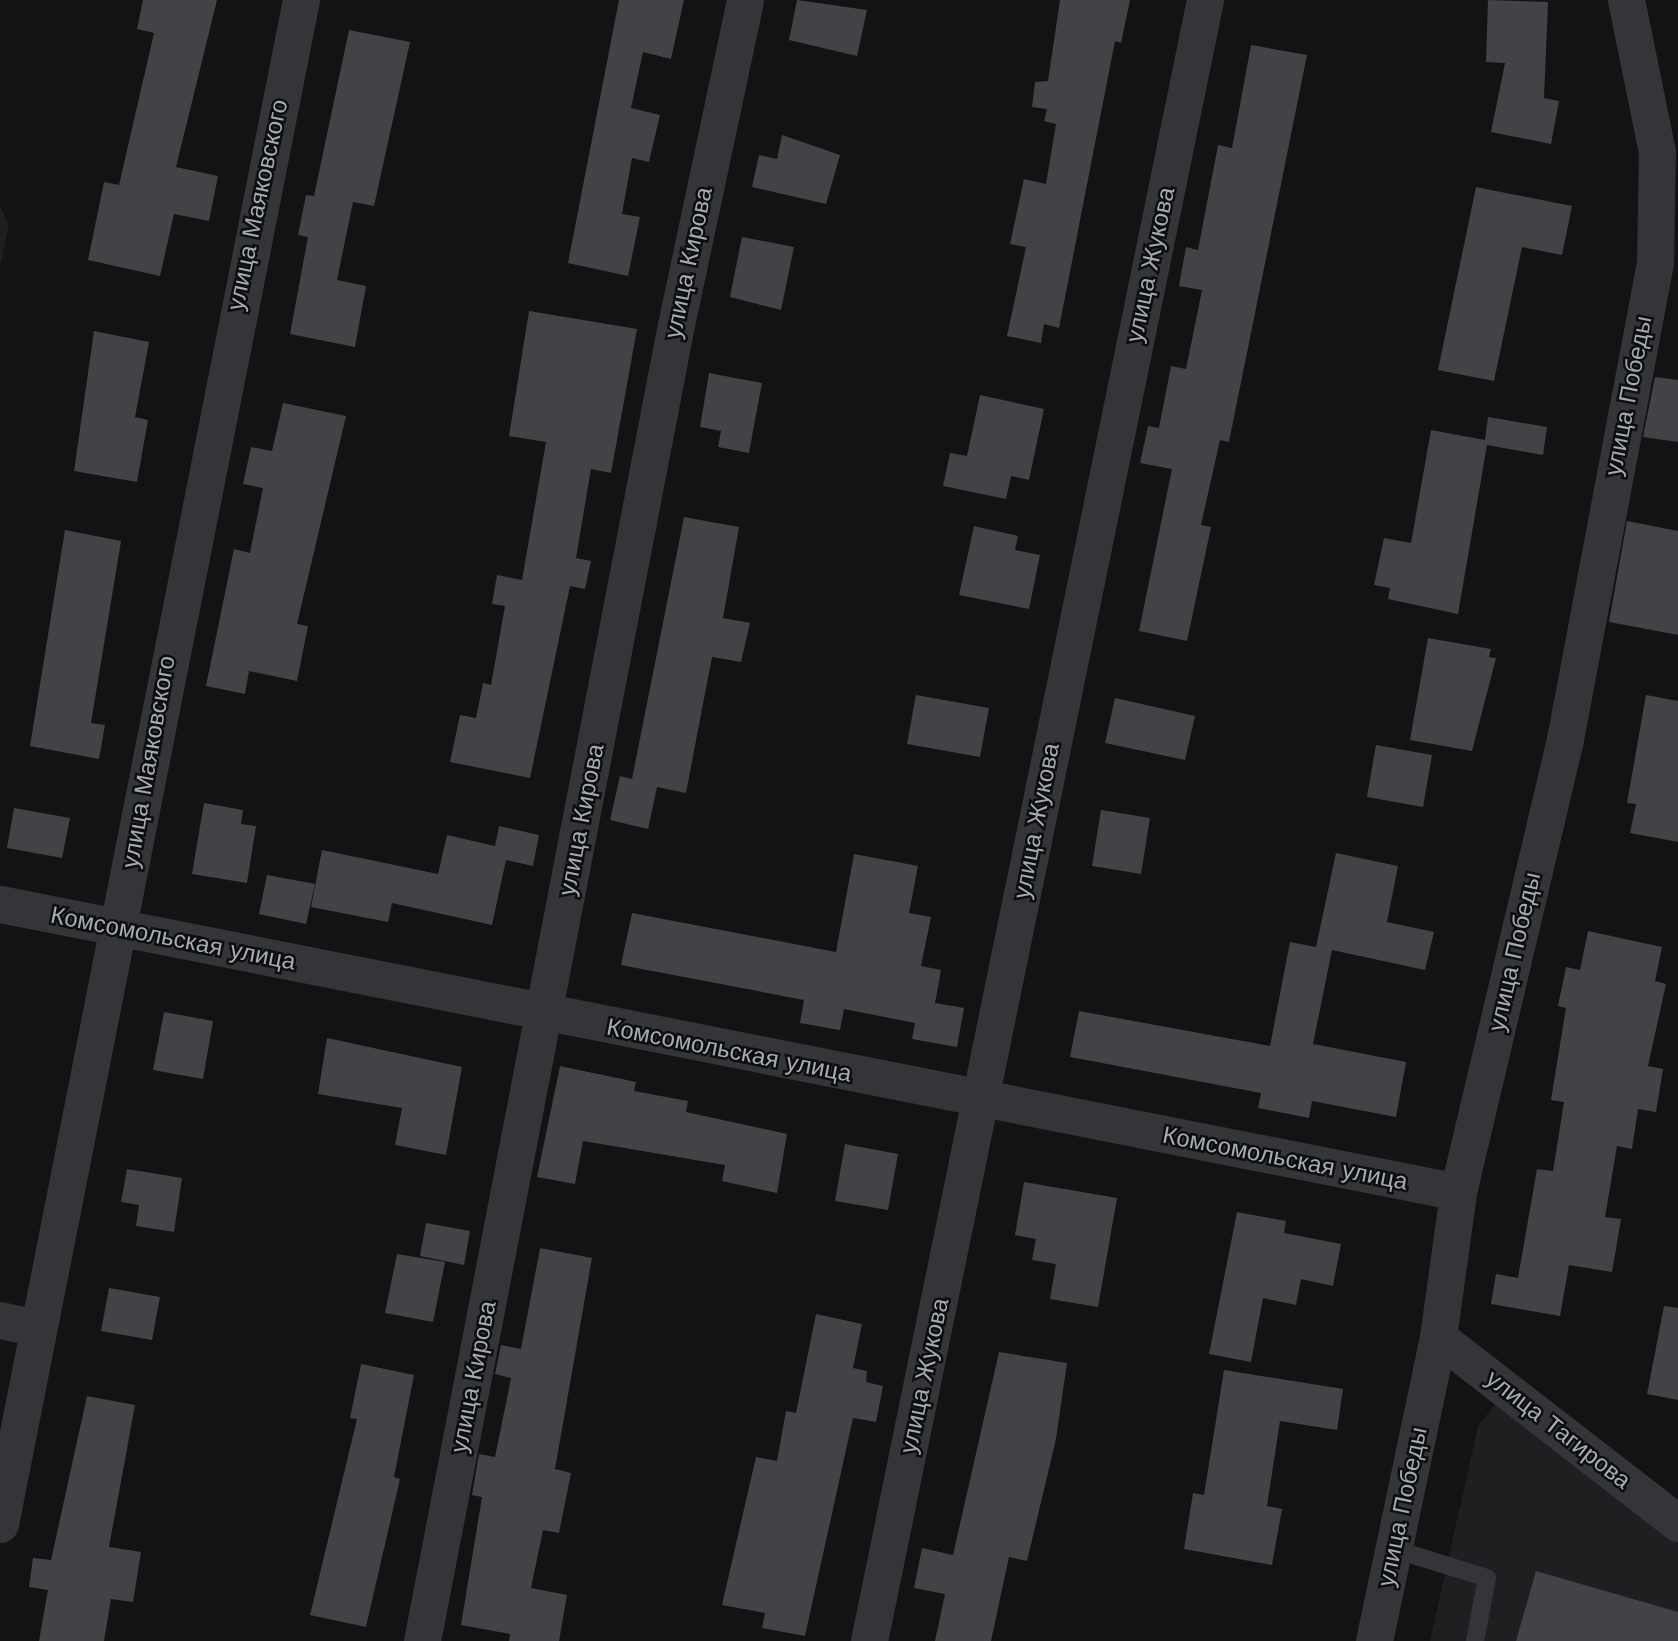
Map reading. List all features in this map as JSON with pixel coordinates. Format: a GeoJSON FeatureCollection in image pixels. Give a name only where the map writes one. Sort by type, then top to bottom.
{"type":"FeatureCollection","features":[{"type":"Feature","properties":{"kind":"street","name":"улица Маяковского"},"geometry":{"type":"LineString","coordinates":[[0,1524],[37,1328],[120,929],[147,755],[301,0]]}},
{"type":"Feature","properties":{"kind":"street","name":"улица Кирова"},"geometry":{"type":"LineString","coordinates":[[422,1641],[545,1015],[676,325],[745,0]]}},
{"type":"Feature","properties":{"kind":"street","name":"улица Жукова"},"geometry":{"type":"LineString","coordinates":[[869,1641],[982,1101],[1205,0]]}},
{"type":"Feature","properties":{"kind":"street"},"geometry":{"type":"LineString","coordinates":[[1626,0],[1657,152],[1655,262],[1678,291]]}},
{"type":"Feature","properties":{"kind":"street","name":"улица Победы"},"geometry":{"type":"LineString","coordinates":[[1374,1641],[1438,1337],[1458,1192],[1565,739],[1655,262]]}},
{"type":"Feature","properties":{"kind":"street","name":"Комсомольская улица"},"geometry":{"type":"LineString","coordinates":[[0,904],[545,1015],[1458,1192]]}},
{"type":"Feature","properties":{"kind":"street"},"geometry":{"type":"LineString","coordinates":[[0,1320],[37,1328]]}},
{"type":"Feature","properties":{"kind":"street","name":"улица Тагирова"},"geometry":{"type":"LineString","coordinates":[[1438,1337],[1678,1523]]}},
{"type":"Feature","properties":{"kind":"lane"},"geometry":{"type":"LineString","coordinates":[[1394,1549],[1487,1578],[1475,1641]]}},
{"type":"Feature","properties":{"kind":"shaded area"},"geometry":{"type":"Polygon","coordinates":[[[0,206],[9,225],[0,266],[0,206]]]}},
{"type":"Feature","properties":{"kind":"shaded area"},"geometry":{"type":"Polygon","coordinates":[[[1500,1398],[1678,1544],[1678,1641],[1430,1641],[1478,1426],[1500,1398]]]}},
{"type":"Feature","properties":{"kind":"building"},"geometry":{"type":"Polygon","coordinates":[[[143,0],[217,0],[176,167],[218,176],[209,221],[174,214],[160,276],[88,260],[104,182],[119,185],[154,33],[137,29],[143,0]]]}},
{"type":"Feature","properties":{"kind":"building"},"geometry":{"type":"Polygon","coordinates":[[[619,0],[684,0],[671,59],[643,52],[631,108],[660,115],[649,162],[632,158],[622,214],[640,217],[628,276],[568,263],[619,0]]]}},
{"type":"Feature","properties":{"kind":"building"},"geometry":{"type":"Polygon","coordinates":[[[797,0],[867,10],[857,56],[789,40],[797,0]]]}},
{"type":"Feature","properties":{"kind":"building"},"geometry":{"type":"Polygon","coordinates":[[[1060,0],[1130,0],[1121,43],[1115,41],[1059,328],[1044,324],[1041,343],[1007,336],[1026,247],[1010,244],[1024,179],[1046,184],[1056,124],[1044,121],[1047,109],[1032,107],[1035,82],[1048,81],[1060,0]]]}},
{"type":"Feature","properties":{"kind":"building"},"geometry":{"type":"Polygon","coordinates":[[[1488,0],[1548,2],[1544,98],[1559,101],[1551,144],[1491,132],[1505,63],[1486,62],[1488,0]]]}},
{"type":"Feature","properties":{"kind":"building"},"geometry":{"type":"Polygon","coordinates":[[[349,30],[410,42],[374,206],[353,202],[337,280],[366,286],[355,347],[290,334],[308,237],[298,235],[306,195],[314,196],[349,30]]]}},
{"type":"Feature","properties":{"kind":"building"},"geometry":{"type":"Polygon","coordinates":[[[1251,45],[1307,55],[1229,442],[1220,440],[1201,525],[1211,527],[1187,641],[1139,631],[1172,469],[1140,463],[1148,426],[1159,428],[1171,366],[1186,369],[1202,290],[1179,286],[1186,247],[1198,250],[1218,145],[1232,148],[1251,45]]]}},
{"type":"Feature","properties":{"kind":"building"},"geometry":{"type":"Polygon","coordinates":[[[782,135],[840,155],[826,204],[752,187],[759,155],[777,159],[782,135]]]}},
{"type":"Feature","properties":{"kind":"building"},"geometry":{"type":"Polygon","coordinates":[[[1476,187],[1572,206],[1562,255],[1522,247],[1494,381],[1438,370],[1476,187]]]}},
{"type":"Feature","properties":{"kind":"building"},"geometry":{"type":"Polygon","coordinates":[[[742,237],[794,247],[781,310],[730,297],[742,237]]]}},
{"type":"Feature","properties":{"kind":"building"},"geometry":{"type":"Polygon","coordinates":[[[529,311],[637,329],[611,473],[591,469],[576,558],[591,561],[585,589],[570,586],[530,778],[450,762],[460,715],[476,718],[483,683],[491,685],[505,606],[492,604],[497,575],[522,580],[546,442],[509,436],[529,311]]]}},
{"type":"Feature","properties":{"kind":"building"},"geometry":{"type":"Polygon","coordinates":[[[94,331],[149,342],[135,417],[148,420],[137,482],[74,471],[94,331]]]}},
{"type":"Feature","properties":{"kind":"building"},"geometry":{"type":"Polygon","coordinates":[[[709,373],[762,383],[749,453],[718,447],[721,431],[700,427],[709,373]]]}},
{"type":"Feature","properties":{"kind":"building"},"geometry":{"type":"Polygon","coordinates":[[[1655,377],[1678,380],[1678,442],[1643,437],[1655,377]]]}},
{"type":"Feature","properties":{"kind":"building"},"geometry":{"type":"Polygon","coordinates":[[[980,395],[1044,409],[1029,480],[1011,476],[1006,499],[943,486],[950,453],[967,456],[980,395]]]}},
{"type":"Feature","properties":{"kind":"building"},"geometry":{"type":"Polygon","coordinates":[[[283,403],[346,416],[297,624],[308,626],[297,681],[249,671],[245,694],[206,686],[234,549],[250,553],[263,488],[243,484],[251,447],[272,451],[283,403]]]}},
{"type":"Feature","properties":{"kind":"building"},"geometry":{"type":"Polygon","coordinates":[[[1488,417],[1547,427],[1543,455],[1487,445],[1458,614],[1388,599],[1390,588],[1374,585],[1384,538],[1411,543],[1431,430],[1485,440],[1488,417]]]}},
{"type":"Feature","properties":{"kind":"building"},"geometry":{"type":"Polygon","coordinates":[[[684,517],[739,527],[723,618],[750,623],[741,662],[712,657],[686,793],[657,787],[648,829],[610,820],[620,776],[632,779],[684,517]]]}},
{"type":"Feature","properties":{"kind":"building"},"geometry":{"type":"Polygon","coordinates":[[[1627,521],[1678,531],[1678,635],[1609,622],[1627,521]]]}},
{"type":"Feature","properties":{"kind":"building"},"geometry":{"type":"Polygon","coordinates":[[[974,526],[1018,536],[1015,550],[1040,555],[1029,609],[959,595],[974,526]]]}},
{"type":"Feature","properties":{"kind":"building"},"geometry":{"type":"Polygon","coordinates":[[[65,530],[121,541],[91,723],[105,725],[99,759],[30,746],[65,530]]]}},
{"type":"Feature","properties":{"kind":"building"},"geometry":{"type":"Polygon","coordinates":[[[1428,638],[1491,649],[1489,657],[1496,658],[1472,751],[1410,740],[1428,638]]]}},
{"type":"Feature","properties":{"kind":"building"},"geometry":{"type":"Polygon","coordinates":[[[916,695],[989,708],[980,757],[907,744],[916,695]]]}},
{"type":"Feature","properties":{"kind":"building"},"geometry":{"type":"Polygon","coordinates":[[[1646,695],[1678,701],[1678,842],[1630,833],[1636,804],[1627,803],[1646,695]]]}},
{"type":"Feature","properties":{"kind":"building"},"geometry":{"type":"Polygon","coordinates":[[[1115,698],[1195,716],[1185,760],[1105,743],[1115,698]]]}},
{"type":"Feature","properties":{"kind":"building"},"geometry":{"type":"Polygon","coordinates":[[[1376,745],[1432,755],[1423,807],[1367,797],[1376,745]]]}},
{"type":"Feature","properties":{"kind":"building"},"geometry":{"type":"Polygon","coordinates":[[[204,803],[243,810],[241,824],[256,826],[247,883],[192,874],[204,803]]]}},
{"type":"Feature","properties":{"kind":"building"},"geometry":{"type":"Polygon","coordinates":[[[14,808],[70,818],[62,858],[7,848],[14,808]]]}},
{"type":"Feature","properties":{"kind":"building"},"geometry":{"type":"Polygon","coordinates":[[[1101,810],[1150,818],[1141,874],[1092,866],[1101,810]]]}},
{"type":"Feature","properties":{"kind":"building"},"geometry":{"type":"Polygon","coordinates":[[[499,826],[539,835],[533,866],[506,860],[492,925],[392,903],[388,922],[311,907],[322,850],[438,874],[447,835],[495,846],[499,826]]]}},
{"type":"Feature","properties":{"kind":"building"},"geometry":{"type":"Polygon","coordinates":[[[1336,853],[1398,866],[1387,922],[1434,932],[1425,970],[1332,950],[1313,1044],[1406,1062],[1396,1117],[1312,1101],[1309,1118],[1258,1108],[1261,1093],[1070,1057],[1079,1011],[1270,1046],[1290,942],[1316,947],[1336,853]]]}},
{"type":"Feature","properties":{"kind":"building"},"geometry":{"type":"Polygon","coordinates":[[[854,854],[918,866],[909,913],[931,917],[921,966],[941,970],[935,1003],[964,1008],[957,1047],[912,1039],[915,1023],[844,1009],[840,1030],[800,1023],[804,1000],[621,965],[632,913],[836,952],[854,854]]]}},
{"type":"Feature","properties":{"kind":"building"},"geometry":{"type":"Polygon","coordinates":[[[267,875],[315,884],[306,924],[259,914],[267,875]]]}},
{"type":"Feature","properties":{"kind":"building"},"geometry":{"type":"Polygon","coordinates":[[[1588,931],[1662,947],[1655,981],[1666,984],[1648,1066],[1663,1069],[1656,1112],[1638,1109],[1632,1149],[1617,1146],[1605,1217],[1621,1219],[1612,1272],[1569,1265],[1560,1316],[1491,1304],[1496,1274],[1518,1278],[1537,1169],[1553,1171],[1564,1102],[1551,1100],[1566,1008],[1558,1006],[1566,967],[1580,970],[1588,931]]]}},
{"type":"Feature","properties":{"kind":"building"},"geometry":{"type":"Polygon","coordinates":[[[164,1012],[213,1021],[203,1079],[153,1070],[164,1012]]]}},
{"type":"Feature","properties":{"kind":"building"},"geometry":{"type":"Polygon","coordinates":[[[327,1038],[462,1067],[446,1155],[395,1145],[402,1108],[318,1094],[327,1038]]]}},
{"type":"Feature","properties":{"kind":"building"},"geometry":{"type":"Polygon","coordinates":[[[560,1066],[636,1082],[634,1091],[688,1101],[686,1112],[787,1134],[777,1193],[722,1181],[725,1165],[583,1141],[575,1184],[537,1177],[560,1066]]]}},
{"type":"Feature","properties":{"kind":"building"},"geometry":{"type":"Polygon","coordinates":[[[845,1144],[898,1154],[888,1210],[835,1201],[845,1144]]]}},
{"type":"Feature","properties":{"kind":"building"},"geometry":{"type":"Polygon","coordinates":[[[127,1169],[182,1178],[174,1232],[136,1226],[139,1205],[121,1202],[127,1169]]]}},
{"type":"Feature","properties":{"kind":"building"},"geometry":{"type":"Polygon","coordinates":[[[1024,1182],[1117,1198],[1098,1307],[1050,1299],[1056,1264],[1032,1260],[1036,1239],[1015,1235],[1024,1182]]]}},
{"type":"Feature","properties":{"kind":"building"},"geometry":{"type":"Polygon","coordinates":[[[1237,1212],[1286,1221],[1284,1233],[1341,1244],[1333,1286],[1301,1279],[1296,1305],[1263,1298],[1251,1362],[1209,1354],[1237,1212]]]}},
{"type":"Feature","properties":{"kind":"building"},"geometry":{"type":"Polygon","coordinates":[[[426,1223],[470,1231],[464,1265],[420,1256],[426,1223]]]}},
{"type":"Feature","properties":{"kind":"building"},"geometry":{"type":"Polygon","coordinates":[[[540,1248],[592,1258],[555,1469],[571,1473],[559,1533],[543,1530],[531,1588],[567,1595],[559,1641],[509,1641],[510,1634],[461,1625],[482,1497],[472,1495],[479,1454],[495,1457],[511,1378],[495,1374],[501,1345],[521,1349],[540,1248]]]}},
{"type":"Feature","properties":{"kind":"building"},"geometry":{"type":"Polygon","coordinates":[[[397,1254],[445,1262],[433,1322],[385,1313],[397,1254]]]}},
{"type":"Feature","properties":{"kind":"building"},"geometry":{"type":"Polygon","coordinates":[[[109,1288],[160,1297],[152,1340],[101,1331],[109,1288]]]}},
{"type":"Feature","properties":{"kind":"building"},"geometry":{"type":"Polygon","coordinates":[[[1664,1306],[1678,1308],[1678,1400],[1647,1394],[1664,1306]]]}},
{"type":"Feature","properties":{"kind":"building"},"geometry":{"type":"Polygon","coordinates":[[[816,1314],[862,1324],[853,1368],[867,1371],[866,1382],[883,1386],[876,1422],[853,1418],[805,1636],[762,1628],[765,1613],[722,1605],[756,1457],[777,1461],[786,1411],[796,1413],[816,1314]]]}},
{"type":"Feature","properties":{"kind":"building"},"geometry":{"type":"Polygon","coordinates":[[[999,1352],[1067,1363],[1056,1439],[1027,1561],[1009,1557],[991,1641],[935,1641],[945,1594],[914,1588],[922,1548],[953,1555],[999,1352]]]}},
{"type":"Feature","properties":{"kind":"building"},"geometry":{"type":"Polygon","coordinates":[[[361,1364],[414,1375],[394,1477],[400,1479],[366,1627],[310,1615],[357,1419],[350,1418],[361,1364]]]}},
{"type":"Feature","properties":{"kind":"building"},"geometry":{"type":"Polygon","coordinates":[[[1224,1370],[1343,1389],[1337,1430],[1280,1421],[1267,1506],[1282,1509],[1272,1565],[1184,1549],[1193,1493],[1204,1495],[1224,1370]]]}},
{"type":"Feature","properties":{"kind":"building"},"geometry":{"type":"Polygon","coordinates":[[[87,1396],[135,1405],[109,1547],[141,1552],[133,1602],[111,1599],[104,1641],[39,1641],[48,1590],[29,1587],[33,1558],[51,1560],[87,1396]]]}},
{"type":"Feature","properties":{"kind":"building"},"geometry":{"type":"Polygon","coordinates":[[[1536,1571],[1678,1612],[1678,1641],[1516,1641],[1536,1571]]]}}]}
